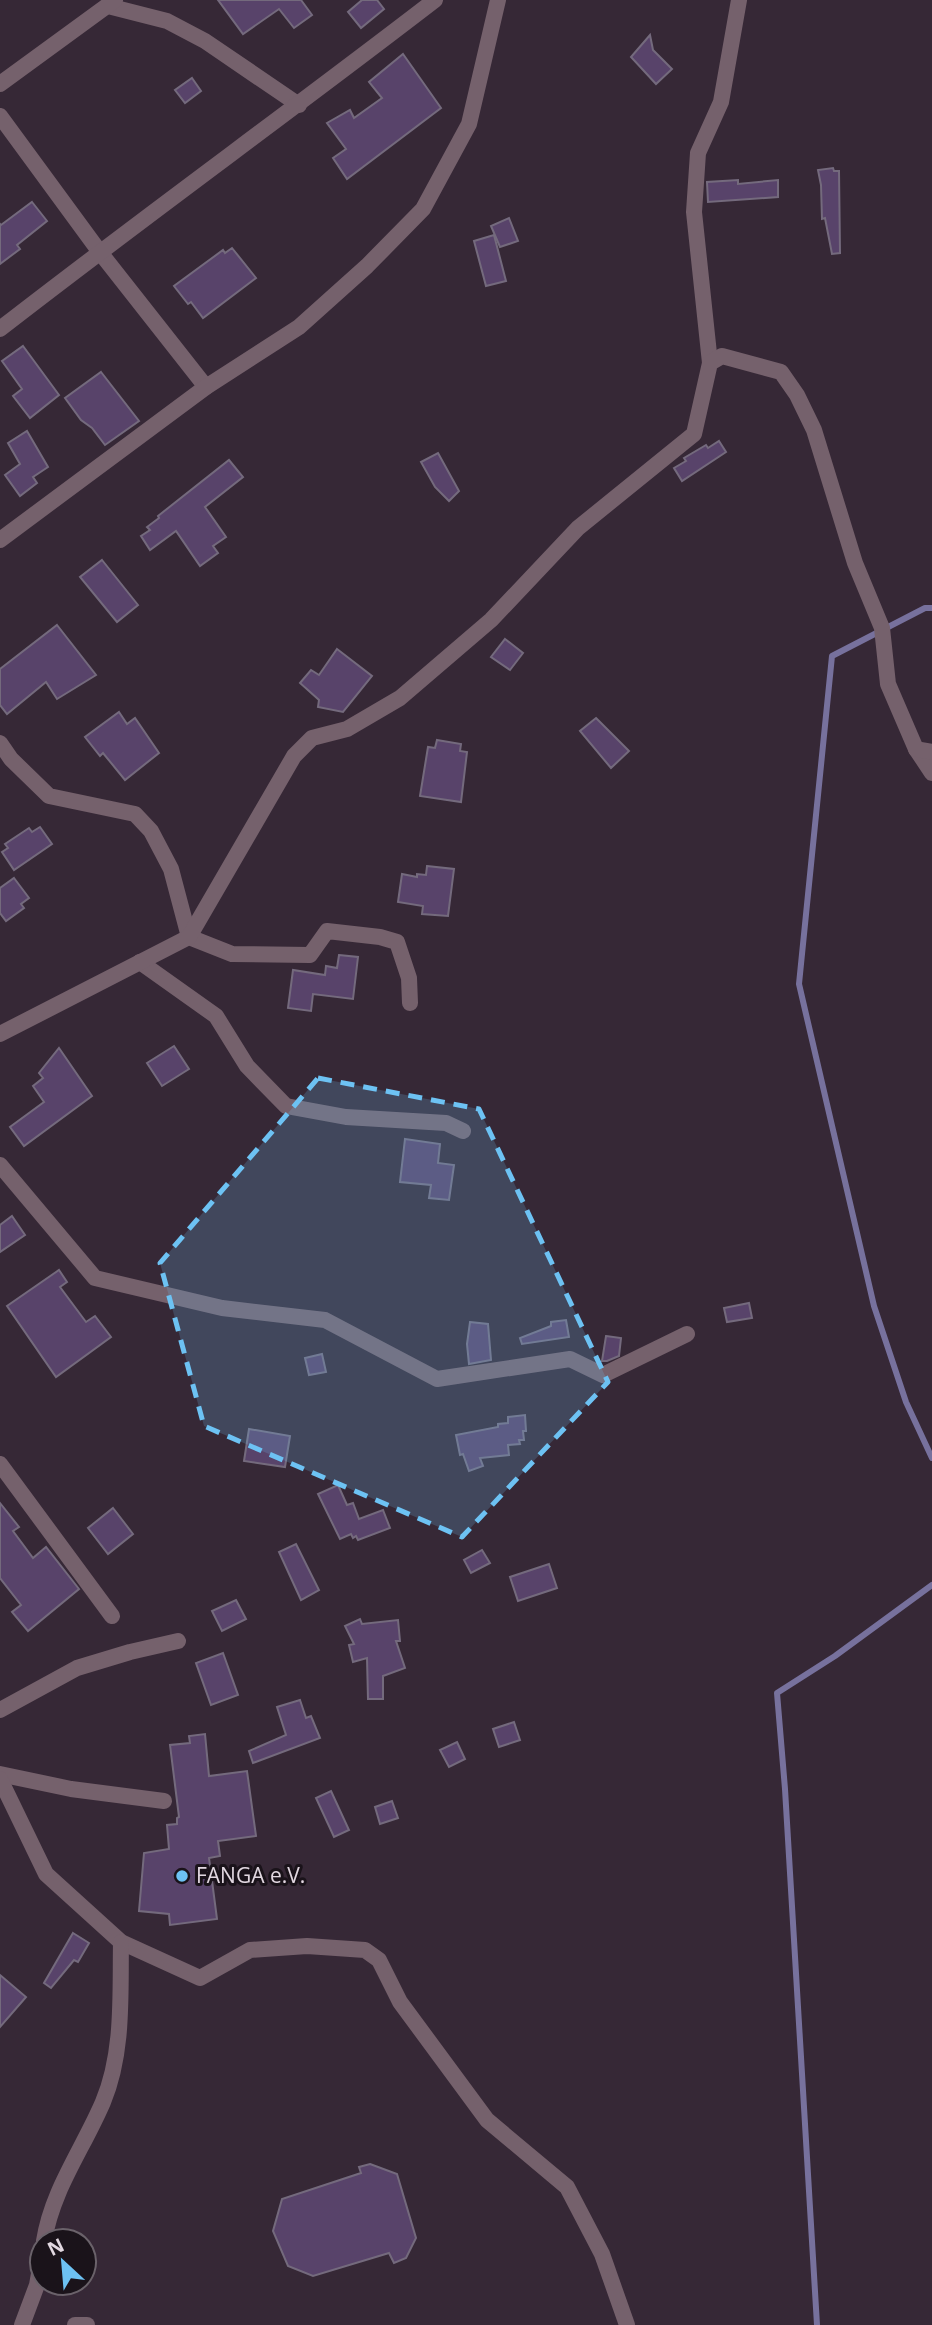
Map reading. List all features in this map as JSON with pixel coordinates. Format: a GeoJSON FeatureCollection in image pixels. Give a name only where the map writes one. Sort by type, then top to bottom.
{"type":"FeatureCollection","features":[{"type":"Feature","properties":{"kind":"street"},"geometry":{"type":"LineString","coordinates":[[0,328],[435,0]]}},
{"type":"Feature","properties":{"kind":"street"},"geometry":{"type":"LineString","coordinates":[[0,540],[206,387],[299,327],[367,266],[423,209],[469,124],[498,0]]}},
{"type":"Feature","properties":{"kind":"street"},"geometry":{"type":"LineString","coordinates":[[0,1034],[189,937],[294,756],[313,738],[347,729],[400,698],[491,620],[578,528],[694,434],[709,363],[694,212],[698,153],[720,102],[739,0]]}},
{"type":"Feature","properties":{"kind":"street"},"geometry":{"type":"LineString","coordinates":[[0,84],[112,3],[175,25],[205,41],[299,105]]}},
{"type":"Feature","properties":{"kind":"street"},"geometry":{"type":"LineString","coordinates":[[0,116],[99,251],[206,387]]}},
{"type":"Feature","properties":{"kind":"street"},"geometry":{"type":"LineString","coordinates":[[709,363],[722,356],[781,372],[797,395],[814,430],[855,562],[882,628],[887,684],[924,751],[932,773]]}},
{"type":"Feature","properties":{"kind":"street"},"geometry":{"type":"LineString","coordinates":[[0,743],[5,763],[49,796],[135,814],[151,831],[171,869],[189,937]]}},
{"type":"Feature","properties":{"kind":"street"},"geometry":{"type":"LineString","coordinates":[[189,937],[232,954],[277,956],[310,955],[327,931],[380,937],[397,942],[408,978],[410,1003]]}},
{"type":"Feature","properties":{"kind":"street"},"geometry":{"type":"LineString","coordinates":[[140,962],[216,1016],[247,1066],[286,1106],[346,1117],[446,1123],[463,1131]]}},
{"type":"Feature","properties":{"kind":"street"},"geometry":{"type":"LineString","coordinates":[[0,1165],[95,1278],[222,1308],[325,1320],[438,1379],[570,1359],[603,1375],[687,1334]]}},
{"type":"Feature","properties":{"kind":"street"},"geometry":{"type":"LineString","coordinates":[[0,1464],[112,1616]]}},
{"type":"Feature","properties":{"kind":"street"},"geometry":{"type":"LineString","coordinates":[[0,1710],[77,1668],[178,1641]]}},
{"type":"Feature","properties":{"kind":"street"},"geometry":{"type":"LineString","coordinates":[[0,1777],[164,1801]]}},
{"type":"Feature","properties":{"kind":"street"},"geometry":{"type":"LineString","coordinates":[[0,1777],[46,1874],[121,1941],[200,1978],[250,1950],[307,1946],[365,1950],[379,1959],[400,2002],[487,2120],[567,2187],[602,2254],[627,2325]]}},
{"type":"Feature","properties":{"kind":"street"},"geometry":{"type":"LineString","coordinates":[[46,2227],[48,2216],[68,2171],[104,2100],[118,2041],[121,1941]]}},
{"type":"Feature","properties":{"kind":"street"},"geometry":{"type":"LineString","coordinates":[[22,2325],[32,2297]]}},
{"type":"Feature","properties":{"kind":"street"},"geometry":{"type":"LineString","coordinates":[[75,2325],[87,2325]]}},
{"type":"Feature","properties":{"kind":"highlighted area"},"geometry":{"type":"Polygon","coordinates":[[[318,1078],[479,1109],[608,1382],[462,1537],[204,1426],[160,1263],[318,1078]]]}},
{"type":"Feature","properties":{"kind":"building"},"geometry":{"type":"Polygon","coordinates":[[[218,0],[301,0],[312,15],[294,28],[279,9],[243,34],[218,0]]]}},
{"type":"Feature","properties":{"kind":"building"},"geometry":{"type":"Polygon","coordinates":[[[362,0],[377,0],[384,9],[361,28],[348,12],[362,0]]]}},
{"type":"Feature","properties":{"kind":"building"},"geometry":{"type":"Polygon","coordinates":[[[650,35],[653,50],[672,69],[656,84],[631,57],[650,35]]]}},
{"type":"Feature","properties":{"kind":"building"},"geometry":{"type":"Polygon","coordinates":[[[403,54],[441,108],[347,179],[333,158],[346,149],[327,123],[350,110],[354,118],[382,98],[369,82],[403,54]]]}},
{"type":"Feature","properties":{"kind":"building"},"geometry":{"type":"Polygon","coordinates":[[[192,78],[201,91],[185,103],[175,90],[192,78]]]}},
{"type":"Feature","properties":{"kind":"building"},"geometry":{"type":"Polygon","coordinates":[[[833,168],[834,171],[839,171],[840,253],[832,254],[825,218],[822,219],[818,170],[833,168]]]}},
{"type":"Feature","properties":{"kind":"building"},"geometry":{"type":"Polygon","coordinates":[[[738,180],[738,184],[778,180],[778,197],[708,202],[707,182],[738,180]]]}},
{"type":"Feature","properties":{"kind":"building"},"geometry":{"type":"Polygon","coordinates":[[[32,202],[47,221],[17,245],[20,249],[0,264],[0,224],[32,202]]]}},
{"type":"Feature","properties":{"kind":"building"},"geometry":{"type":"Polygon","coordinates":[[[509,218],[518,241],[500,247],[491,226],[509,218]]]}},
{"type":"Feature","properties":{"kind":"building"},"geometry":{"type":"Polygon","coordinates":[[[494,235],[506,281],[486,286],[474,241],[494,235]]]}},
{"type":"Feature","properties":{"kind":"building"},"geometry":{"type":"Polygon","coordinates":[[[232,248],[256,278],[203,318],[174,286],[223,250],[225,253],[232,248]]]}},
{"type":"Feature","properties":{"kind":"building"},"geometry":{"type":"Polygon","coordinates":[[[23,346],[59,395],[30,418],[13,396],[22,389],[2,361],[23,346]]]}},
{"type":"Feature","properties":{"kind":"building"},"geometry":{"type":"Polygon","coordinates":[[[101,372],[139,421],[105,445],[65,398],[101,372]]]}},
{"type":"Feature","properties":{"kind":"building"},"geometry":{"type":"Polygon","coordinates":[[[27,431],[48,467],[33,477],[37,483],[20,496],[5,475],[20,464],[8,443],[27,431]]]}},
{"type":"Feature","properties":{"kind":"building"},"geometry":{"type":"Polygon","coordinates":[[[719,441],[726,452],[682,481],[674,468],[686,461],[684,458],[719,441]]]}},
{"type":"Feature","properties":{"kind":"building"},"geometry":{"type":"Polygon","coordinates":[[[438,453],[459,491],[449,501],[435,487],[421,462],[438,453]]]}},
{"type":"Feature","properties":{"kind":"building"},"geometry":{"type":"Polygon","coordinates":[[[229,460],[243,477],[205,507],[226,537],[213,546],[218,553],[200,566],[176,531],[150,550],[141,536],[150,530],[147,527],[229,460]]]}},
{"type":"Feature","properties":{"kind":"building"},"geometry":{"type":"Polygon","coordinates":[[[102,560],[138,605],[117,622],[80,577],[102,560]]]}},
{"type":"Feature","properties":{"kind":"building"},"geometry":{"type":"Polygon","coordinates":[[[57,625],[96,675],[57,699],[46,682],[7,714],[0,705],[0,669],[57,625]]]}},
{"type":"Feature","properties":{"kind":"building"},"geometry":{"type":"Polygon","coordinates":[[[505,639],[523,653],[510,670],[491,657],[505,639]]]}},
{"type":"Feature","properties":{"kind":"building"},"geometry":{"type":"Polygon","coordinates":[[[337,649],[372,676],[343,712],[318,707],[319,700],[300,683],[311,670],[319,675],[337,649]]]}},
{"type":"Feature","properties":{"kind":"building"},"geometry":{"type":"Polygon","coordinates":[[[119,712],[127,724],[135,718],[159,753],[125,780],[103,753],[100,756],[85,737],[119,712]]]}},
{"type":"Feature","properties":{"kind":"building"},"geometry":{"type":"Polygon","coordinates":[[[596,718],[629,751],[611,768],[580,731],[596,718]]]}},
{"type":"Feature","properties":{"kind":"building"},"geometry":{"type":"Polygon","coordinates":[[[437,740],[461,744],[460,751],[467,752],[461,802],[420,796],[428,747],[435,748],[437,740]]]}},
{"type":"Feature","properties":{"kind":"building"},"geometry":{"type":"Polygon","coordinates":[[[40,827],[52,844],[14,870],[2,852],[8,848],[5,844],[29,828],[32,832],[40,827]]]}},
{"type":"Feature","properties":{"kind":"building"},"geometry":{"type":"Polygon","coordinates":[[[427,866],[454,869],[448,916],[422,914],[423,906],[398,902],[402,874],[417,877],[417,874],[426,875],[427,866]]]}},
{"type":"Feature","properties":{"kind":"building"},"geometry":{"type":"Polygon","coordinates":[[[14,878],[29,898],[21,904],[24,908],[6,921],[0,913],[0,888],[14,878]]]}},
{"type":"Feature","properties":{"kind":"building"},"geometry":{"type":"Polygon","coordinates":[[[339,955],[358,957],[353,999],[313,994],[311,1011],[288,1008],[293,970],[325,975],[326,966],[337,968],[339,955]]]}},
{"type":"Feature","properties":{"kind":"building"},"geometry":{"type":"Polygon","coordinates":[[[174,1046],[189,1069],[162,1086],[147,1063],[174,1046]]]}},
{"type":"Feature","properties":{"kind":"building"},"geometry":{"type":"Polygon","coordinates":[[[59,1048],[92,1096],[24,1146],[10,1127],[44,1102],[33,1086],[43,1078],[39,1073],[59,1048]]]}},
{"type":"Feature","properties":{"kind":"building"},"geometry":{"type":"Polygon","coordinates":[[[405,1139],[440,1144],[438,1163],[454,1165],[449,1200],[429,1198],[431,1185],[400,1182],[405,1139]]]}},
{"type":"Feature","properties":{"kind":"building"},"geometry":{"type":"Polygon","coordinates":[[[12,1216],[25,1235],[0,1252],[0,1225],[12,1216]]]}},
{"type":"Feature","properties":{"kind":"building"},"geometry":{"type":"Polygon","coordinates":[[[59,1270],[67,1282],[60,1287],[86,1322],[95,1316],[111,1337],[56,1377],[7,1306],[59,1270]]]}},
{"type":"Feature","properties":{"kind":"building"},"geometry":{"type":"Polygon","coordinates":[[[749,1303],[752,1318],[727,1322],[724,1308],[749,1303]]]}},
{"type":"Feature","properties":{"kind":"building"},"geometry":{"type":"Polygon","coordinates":[[[566,1320],[569,1337],[522,1344],[520,1338],[551,1326],[551,1322],[566,1320]]]}},
{"type":"Feature","properties":{"kind":"building"},"geometry":{"type":"Polygon","coordinates":[[[470,1322],[488,1324],[491,1360],[469,1364],[467,1344],[470,1322]]]}},
{"type":"Feature","properties":{"kind":"building"},"geometry":{"type":"Polygon","coordinates":[[[606,1336],[621,1338],[619,1356],[602,1361],[606,1336]]]}},
{"type":"Feature","properties":{"kind":"building"},"geometry":{"type":"Polygon","coordinates":[[[322,1354],[326,1372],[309,1375],[305,1358],[322,1354]]]}},
{"type":"Feature","properties":{"kind":"building"},"geometry":{"type":"Polygon","coordinates":[[[525,1415],[524,1440],[519,1440],[520,1444],[508,1445],[509,1455],[480,1458],[483,1466],[469,1471],[463,1454],[460,1455],[456,1435],[498,1427],[498,1424],[508,1423],[508,1417],[525,1415]]]}},
{"type":"Feature","properties":{"kind":"building"},"geometry":{"type":"Polygon","coordinates":[[[249,1429],[290,1436],[285,1467],[244,1461],[249,1429]]]}},
{"type":"Feature","properties":{"kind":"building"},"geometry":{"type":"Polygon","coordinates":[[[338,1485],[347,1505],[353,1503],[359,1519],[383,1510],[390,1528],[358,1540],[351,1534],[340,1539],[318,1494],[338,1485]]]}},
{"type":"Feature","properties":{"kind":"building"},"geometry":{"type":"Polygon","coordinates":[[[0,1503],[19,1527],[13,1531],[33,1558],[46,1547],[79,1589],[28,1631],[12,1612],[21,1605],[0,1578],[0,1503]]]}},
{"type":"Feature","properties":{"kind":"building"},"geometry":{"type":"Polygon","coordinates":[[[113,1508],[133,1534],[108,1554],[88,1528],[113,1508]]]}},
{"type":"Feature","properties":{"kind":"building"},"geometry":{"type":"Polygon","coordinates":[[[296,1544],[319,1590],[301,1600],[279,1552],[296,1544]]]}},
{"type":"Feature","properties":{"kind":"building"},"geometry":{"type":"Polygon","coordinates":[[[482,1550],[490,1563],[471,1573],[464,1560],[482,1550]]]}},
{"type":"Feature","properties":{"kind":"building"},"geometry":{"type":"Polygon","coordinates":[[[549,1564],[557,1588],[518,1601],[510,1577],[549,1564]]]}},
{"type":"Feature","properties":{"kind":"building"},"geometry":{"type":"Polygon","coordinates":[[[236,1600],[246,1619],[222,1631],[212,1611],[236,1600]]]}},
{"type":"Feature","properties":{"kind":"building"},"geometry":{"type":"Polygon","coordinates":[[[360,1619],[362,1624],[398,1620],[400,1641],[396,1641],[405,1668],[383,1676],[383,1699],[368,1699],[367,1658],[353,1662],[349,1645],[354,1644],[345,1626],[360,1619]]]}},
{"type":"Feature","properties":{"kind":"building"},"geometry":{"type":"Polygon","coordinates":[[[223,1653],[238,1695],[211,1705],[196,1663],[223,1653]]]}},
{"type":"Feature","properties":{"kind":"building"},"geometry":{"type":"Polygon","coordinates":[[[300,1700],[306,1718],[311,1716],[320,1738],[253,1763],[249,1751],[286,1735],[277,1707],[300,1700]]]}},
{"type":"Feature","properties":{"kind":"building"},"geometry":{"type":"Polygon","coordinates":[[[514,1722],[520,1740],[499,1747],[493,1729],[514,1722]]]}},
{"type":"Feature","properties":{"kind":"building"},"geometry":{"type":"Polygon","coordinates":[[[205,1734],[209,1776],[247,1771],[256,1836],[218,1841],[220,1856],[209,1858],[217,1919],[170,1925],[169,1914],[139,1911],[144,1853],[169,1849],[167,1825],[177,1824],[179,1817],[170,1745],[190,1743],[189,1736],[205,1734]]]}},
{"type":"Feature","properties":{"kind":"building"},"geometry":{"type":"Polygon","coordinates":[[[457,1742],[465,1759],[449,1767],[440,1750],[457,1742]]]}},
{"type":"Feature","properties":{"kind":"building"},"geometry":{"type":"Polygon","coordinates":[[[331,1791],[349,1830],[334,1837],[316,1798],[331,1791]]]}},
{"type":"Feature","properties":{"kind":"building"},"geometry":{"type":"Polygon","coordinates":[[[392,1801],[398,1818],[380,1824],[375,1807],[392,1801]]]}},
{"type":"Feature","properties":{"kind":"building"},"geometry":{"type":"Polygon","coordinates":[[[73,1933],[89,1943],[78,1962],[74,1960],[51,1988],[44,1983],[73,1933]]]}},
{"type":"Feature","properties":{"kind":"building"},"geometry":{"type":"Polygon","coordinates":[[[0,1975],[26,1997],[0,2027],[0,1975]]]}},
{"type":"Feature","properties":{"kind":"building"},"geometry":{"type":"Polygon","coordinates":[[[370,2164],[397,2174],[416,2238],[406,2258],[394,2263],[389,2253],[313,2276],[288,2266],[273,2231],[282,2199],[361,2173],[359,2167],[370,2164]]]}},
{"type":"Feature","properties":{"kind":"waterway"},"geometry":{"type":"LineString","coordinates":[[932,608],[925,608],[832,656],[799,984],[874,1306],[906,1402],[932,1458]]}},
{"type":"Feature","properties":{"kind":"waterway"},"geometry":{"type":"LineString","coordinates":[[817,2325],[777,1693],[835,1656],[932,1585]]}},
{"type":"Feature","properties":{"kind":"place","name":"FANGA e.V."},"geometry":{"type":"Point","coordinates":[182,1876]}}]}
